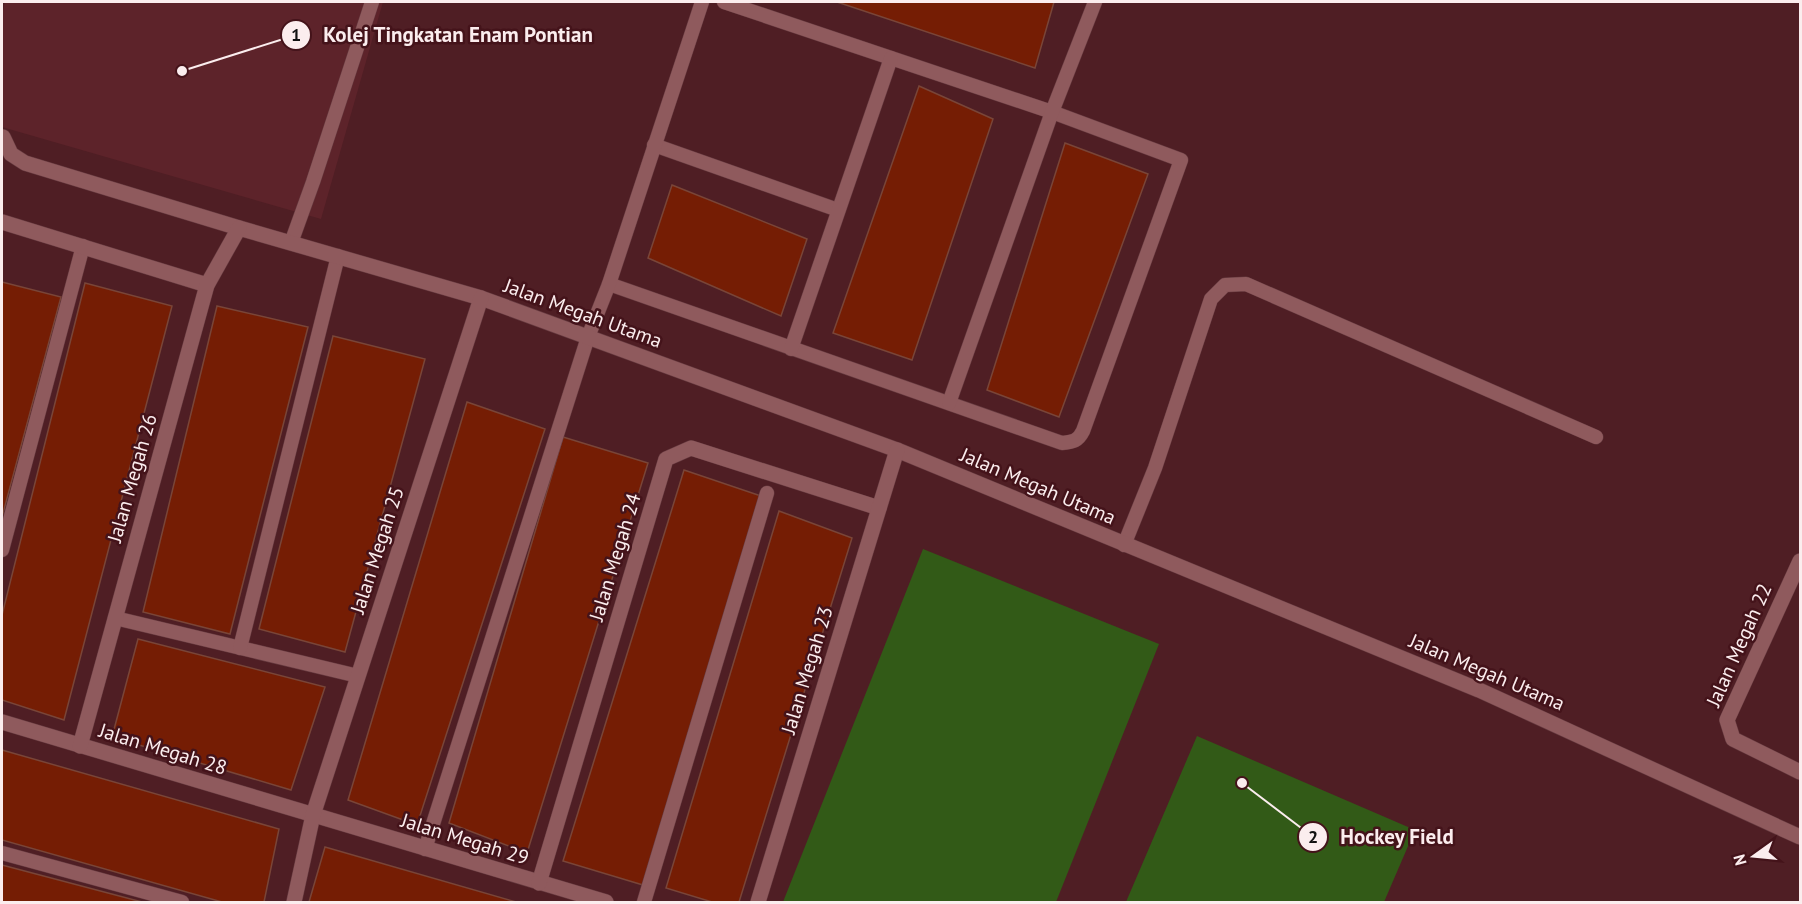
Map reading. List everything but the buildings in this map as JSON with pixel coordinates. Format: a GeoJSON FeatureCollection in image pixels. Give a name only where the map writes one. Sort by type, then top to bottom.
{"type":"FeatureCollection","features":[{"type":"Feature","properties":{"kind":"street","name":"Jalan Megah Utama"},"geometry":{"type":"LineString","coordinates":[[3,137],[11,154],[25,163],[238,228],[482,298],[897,450],[1479,690],[1800,837]]}},
{"type":"Feature","properties":{"kind":"street"},"geometry":{"type":"LineString","coordinates":[[7,223],[207,285]]}},
{"type":"Feature","properties":{"kind":"street","name":"Jalan Megah 26"},"geometry":{"type":"LineString","coordinates":[[80,746],[207,285],[238,228]]}},
{"type":"Feature","properties":{"kind":"street","name":"Jalan Megah 25"},"geometry":{"type":"LineString","coordinates":[[294,903],[313,815],[482,298]]}},
{"type":"Feature","properties":{"kind":"street","name":"Jalan Megah 24"},"geometry":{"type":"LineString","coordinates":[[539,882],[666,459],[691,448],[879,508]]}},
{"type":"Feature","properties":{"kind":"street","name":"Jalan Megah 23"},"geometry":{"type":"LineString","coordinates":[[758,903],[897,450]]}},
{"type":"Feature","properties":{"kind":"street","name":"Jalan Megah 22"},"geometry":{"type":"LineString","coordinates":[[1800,561],[1727,720],[1733,739],[1740,744],[1800,772]]}},
{"type":"Feature","properties":{"kind":"street","name":"Jalan Megah 28"},"geometry":{"type":"LineString","coordinates":[[2,722],[313,815]]}},
{"type":"Feature","properties":{"kind":"street","name":"Jalan Megah 29"},"geometry":{"type":"LineString","coordinates":[[313,815],[606,903]]}},
{"type":"Feature","properties":{"kind":"lane"},"geometry":{"type":"LineString","coordinates":[[291,243],[372,2]]}},
{"type":"Feature","properties":{"kind":"lane"},"geometry":{"type":"LineString","coordinates":[[425,849],[588,337],[609,284],[702,2]]}},
{"type":"Feature","properties":{"kind":"lane"},"geometry":{"type":"LineString","coordinates":[[609,284],[1062,443],[1079,439],[1181,160],[1052,112],[724,2]]}},
{"type":"Feature","properties":{"kind":"lane"},"geometry":{"type":"LineString","coordinates":[[949,403],[1052,112],[1095,2]]}},
{"type":"Feature","properties":{"kind":"lane"},"geometry":{"type":"LineString","coordinates":[[791,349],[891,58]]}},
{"type":"Feature","properties":{"kind":"lane"},"geometry":{"type":"LineString","coordinates":[[654,145],[838,210]]}},
{"type":"Feature","properties":{"kind":"lane"},"geometry":{"type":"LineString","coordinates":[[2,550],[83,246]]}},
{"type":"Feature","properties":{"kind":"lane"},"geometry":{"type":"LineString","coordinates":[[240,648],[338,256]]}},
{"type":"Feature","properties":{"kind":"lane"},"geometry":{"type":"LineString","coordinates":[[1124,545],[1155,468],[1211,300],[1225,285],[1246,284],[1596,437]]}},
{"type":"Feature","properties":{"kind":"lane"},"geometry":{"type":"LineString","coordinates":[[644,903],[767,493]]}},
{"type":"Feature","properties":{"kind":"lane"},"geometry":{"type":"LineString","coordinates":[[115,618],[358,676]]}},
{"type":"Feature","properties":{"kind":"lane"},"geometry":{"type":"LineString","coordinates":[[2,853],[182,903]]}},
{"type":"Feature","properties":{"kind":"shaded area"},"geometry":{"type":"Polygon","coordinates":[[[5,2],[383,2],[321,219],[2,127],[2,15],[5,2]]]}},
{"type":"Feature","properties":{"kind":"green space"},"geometry":{"type":"Polygon","coordinates":[[[923,549],[1159,644],[1056,902],[783,902],[923,549]]]}},
{"type":"Feature","properties":{"kind":"green space"},"geometry":{"type":"Polygon","coordinates":[[[1197,736],[1415,830],[1384,902],[1126,902],[1197,736]]]}},
{"type":"Feature","properties":{"kind":"place","name":"Kolej Tingkatan Enam Pontian"},"geometry":{"type":"Point","coordinates":[182,71]}},
{"type":"Feature","properties":{"kind":"place","name":"Hockey Field"},"geometry":{"type":"Point","coordinates":[1242,783]}}]}
